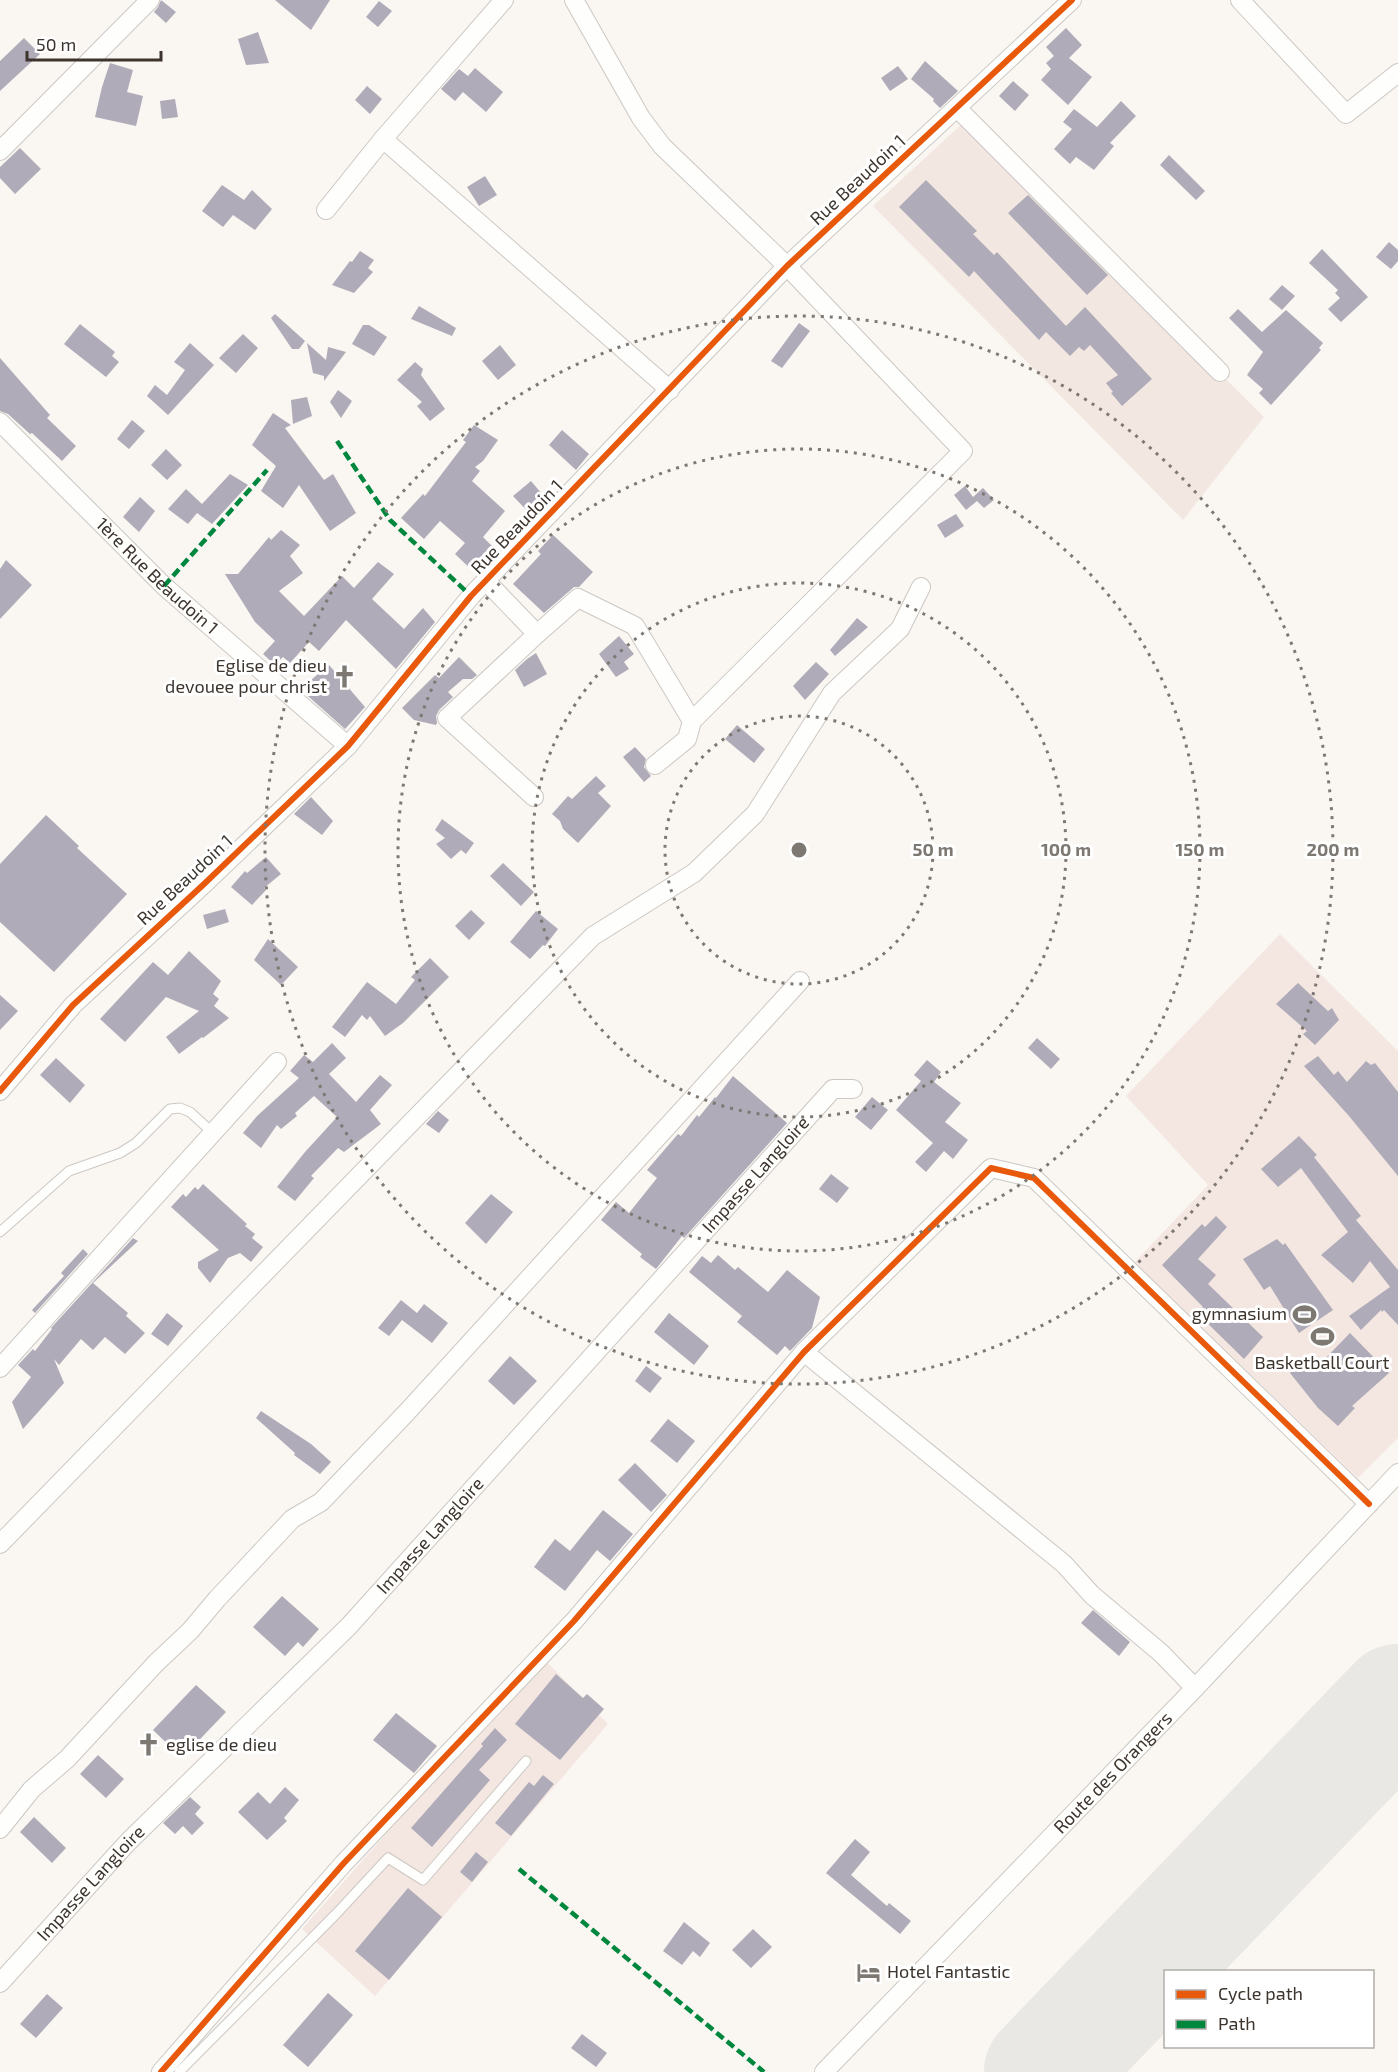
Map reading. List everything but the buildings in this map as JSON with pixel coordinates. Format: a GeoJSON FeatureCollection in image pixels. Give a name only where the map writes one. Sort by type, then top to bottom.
{"type":"FeatureCollection","features":[{"type":"Feature","properties":{"kind":"street"},"geometry":{"type":"LineString","coordinates":[[0,151],[150,0]]}},
{"type":"Feature","properties":{"kind":"street"},"geometry":{"type":"LineString","coordinates":[[326,210],[383,139],[504,0]]}},
{"type":"Feature","properties":{"kind":"street"},"geometry":{"type":"LineString","coordinates":[[574,0],[641,118],[662,146],[787,267],[963,451],[692,721],[687,739],[655,765]]}},
{"type":"Feature","properties":{"kind":"street","name":"Rue Beaudoin 1"},"geometry":{"type":"LineString","coordinates":[[0,1091],[73,1005],[348,746],[486,581],[787,267],[1072,0]]}},
{"type":"Feature","properties":{"kind":"street"},"geometry":{"type":"LineString","coordinates":[[1240,0],[1346,114],[1398,74]]}},
{"type":"Feature","properties":{"kind":"street"},"geometry":{"type":"LineString","coordinates":[[957,108],[1221,372]]}},
{"type":"Feature","properties":{"kind":"street"},"geometry":{"type":"LineString","coordinates":[[383,139],[670,390]]}},
{"type":"Feature","properties":{"kind":"street","name":"1ère Rue Beaudoin 1"},"geometry":{"type":"LineString","coordinates":[[0,422],[164,586],[348,746]]}},
{"type":"Feature","properties":{"kind":"street"},"geometry":{"type":"LineString","coordinates":[[486,581],[537,634]]}},
{"type":"Feature","properties":{"kind":"street"},"geometry":{"type":"LineString","coordinates":[[0,1544],[593,936],[694,873],[755,814],[832,693],[900,629],[921,587]]}},
{"type":"Feature","properties":{"kind":"street"},"geometry":{"type":"LineString","coordinates":[[534,797],[447,718],[578,598],[635,626],[692,721]]}},
{"type":"Feature","properties":{"kind":"street"},"geometry":{"type":"LineString","coordinates":[[0,1829],[32,1789],[67,1759],[156,1663],[190,1631],[292,1519],[321,1502],[407,1412],[800,981]]}},
{"type":"Feature","properties":{"kind":"street"},"geometry":{"type":"LineString","coordinates":[[0,1368],[277,1062]]}},
{"type":"Feature","properties":{"kind":"street","name":"Impasse Langloire"},"geometry":{"type":"LineString","coordinates":[[0,1983],[128,1842],[349,1626],[833,1089],[853,1089]]}},
{"type":"Feature","properties":{"kind":"street"},"geometry":{"type":"LineString","coordinates":[[161,2072],[343,1864],[574,1621],[804,1352],[991,1167],[1034,1178],[1370,1504]]}},
{"type":"Feature","properties":{"kind":"street"},"geometry":{"type":"LineString","coordinates":[[804,1352],[1064,1564],[1092,1594],[1161,1653],[1195,1688]]}},
{"type":"Feature","properties":{"kind":"street","name":"Route des Orangers"},"geometry":{"type":"LineString","coordinates":[[824,2072],[1195,1688],[1398,1473]]}},
{"type":"Feature","properties":{"kind":"lane"},"geometry":{"type":"LineString","coordinates":[[0,1232],[69,1171],[120,1153],[136,1143],[170,1109],[180,1108],[190,1112],[213,1133]]}},
{"type":"Feature","properties":{"kind":"lane"},"geometry":{"type":"LineString","coordinates":[[179,2072],[337,1913],[388,1858],[423,1880],[526,1761]]}},
{"type":"Feature","properties":{"kind":"shaded area"},"geometry":{"type":"Polygon","coordinates":[[[966,120],[1264,417],[1183,520],[873,206],[966,120]]]}},
{"type":"Feature","properties":{"kind":"shaded area"},"geometry":{"type":"Polygon","coordinates":[[[1280,934],[1398,1051],[1398,1438],[1358,1478],[1134,1263],[1208,1185],[1126,1096],[1280,934]]]}},
{"type":"Feature","properties":{"kind":"shaded area"},"geometry":{"type":"Polygon","coordinates":[[[542,1657],[608,1724],[375,1996],[302,1929],[542,1657]]]}},
{"type":"Feature","properties":{"kind":"runway"},"geometry":{"type":"LineString","coordinates":[[1044,2072],[1398,1704]]}},
{"type":"Feature","properties":{"kind":"marked path"},"geometry":{"type":"LineString","coordinates":[[337,441],[390,520],[471,596]]}},
{"type":"Feature","properties":{"kind":"marked path"},"geometry":{"type":"LineString","coordinates":[[164,586],[267,470]]}},
{"type":"Feature","properties":{"kind":"marked path"},"geometry":{"type":"LineString","coordinates":[[519,1869],[764,2072]]}},
{"type":"Feature","properties":{"kind":"cycle path"},"geometry":{"type":"LineString","coordinates":[[0,1091],[73,1005],[348,746],[471,596],[787,266],[1072,0]]}},
{"type":"Feature","properties":{"kind":"cycle path"},"geometry":{"type":"LineString","coordinates":[[161,2072],[343,1864],[574,1621],[804,1352],[991,1168],[1034,1178],[1369,1504]]}},
{"type":"Feature","properties":{"kind":"place","name":"Eglise de dieu devouee pour christ"},"geometry":{"type":"Point","coordinates":[345,676]}},
{"type":"Feature","properties":{"kind":"place","name":"gymnasium"},"geometry":{"type":"Point","coordinates":[1305,1314]}},
{"type":"Feature","properties":{"kind":"place","name":"Basketball Court"},"geometry":{"type":"Point","coordinates":[1322,1337]}},
{"type":"Feature","properties":{"kind":"place","name":"eglise de dieu"},"geometry":{"type":"Point","coordinates":[148,1745]}},
{"type":"Feature","properties":{"kind":"place","name":"Hotel Fantastic"},"geometry":{"type":"Point","coordinates":[869,1972]}}]}
